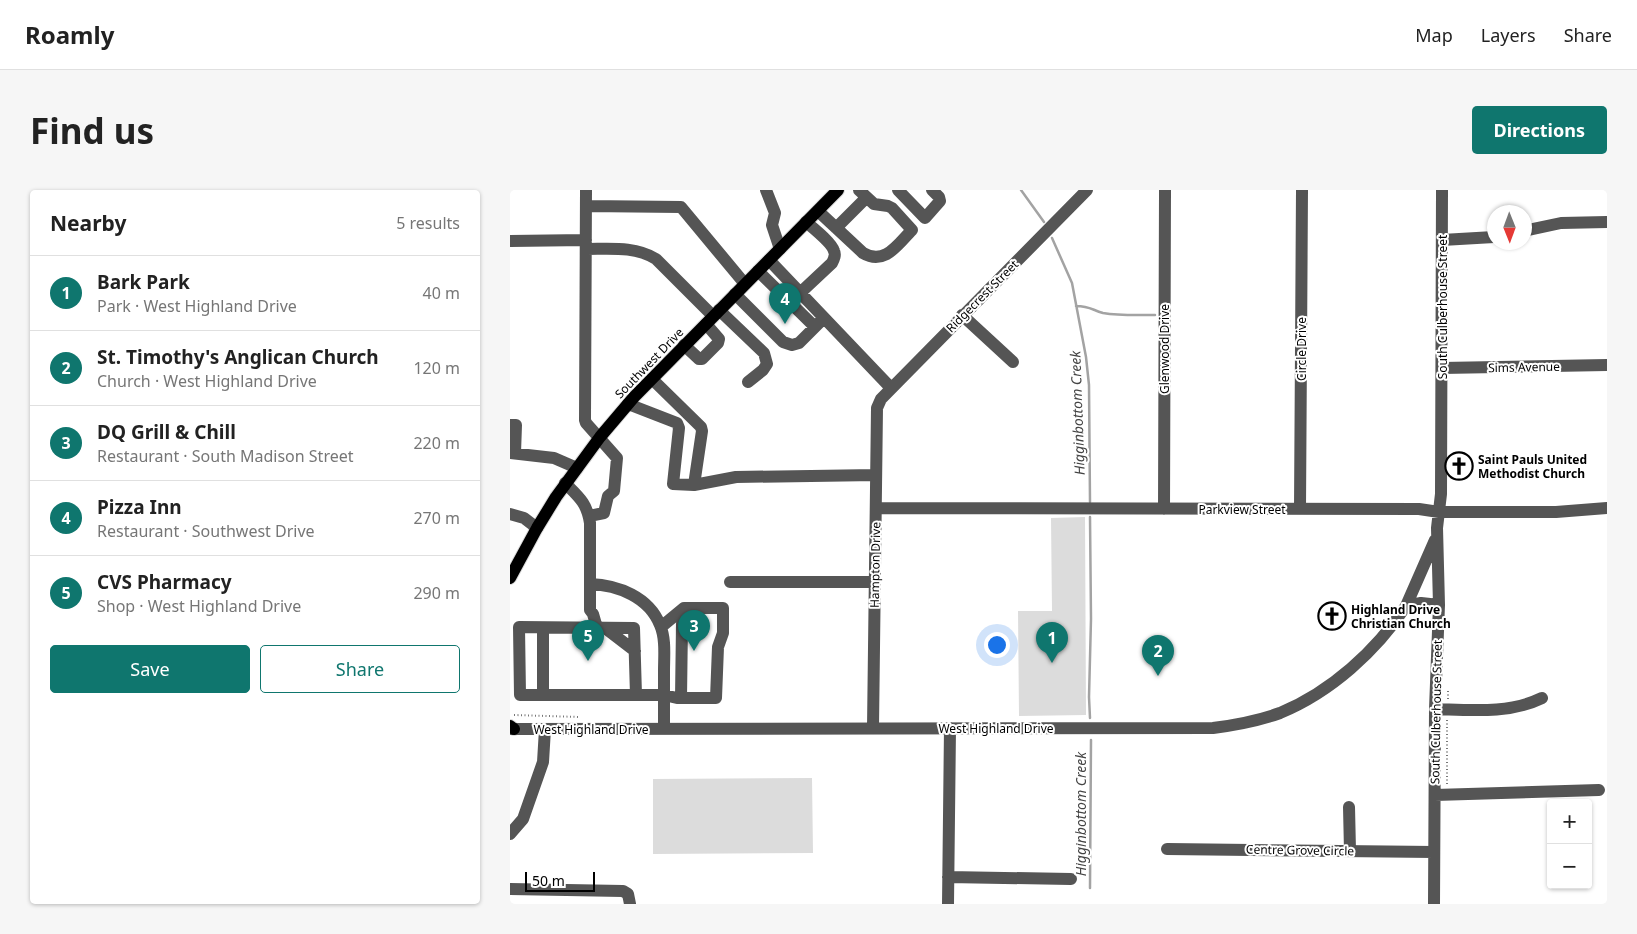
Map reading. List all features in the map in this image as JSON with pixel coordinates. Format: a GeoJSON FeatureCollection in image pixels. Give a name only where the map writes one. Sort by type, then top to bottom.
{"type":"FeatureCollection","features":[{"type":"Feature","properties":{"kind":"main road","name":"Southwest Drive"},"geometry":{"type":"LineString","coordinates":[[511,574],[565,483],[628,404],[838,190]]}},
{"type":"Feature","properties":{"kind":"street"},"geometry":{"type":"LineString","coordinates":[[586,190],[585,420],[616,458],[614,491],[608,496],[604,513],[589,516]]}},
{"type":"Feature","properties":{"kind":"street"},"geometry":{"type":"LineString","coordinates":[[766,190],[775,214],[772,225],[780,249]]}},
{"type":"Feature","properties":{"kind":"street"},"geometry":{"type":"LineString","coordinates":[[898,190],[925,218]]}},
{"type":"Feature","properties":{"kind":"street"},"geometry":{"type":"LineString","coordinates":[[818,210],[862,253],[870,257],[877,257],[890,253],[940,201],[940,197],[932,190]]}},
{"type":"Feature","properties":{"kind":"street","name":"Ridgecrest Street"},"geometry":{"type":"LineString","coordinates":[[879,402],[1086,190]]}},
{"type":"Feature","properties":{"kind":"street","name":"Glenwood Drive"},"geometry":{"type":"LineString","coordinates":[[1164,509],[1165,190]]}},
{"type":"Feature","properties":{"kind":"street","name":"Circle Drive"},"geometry":{"type":"LineString","coordinates":[[1300,509],[1302,190]]}},
{"type":"Feature","properties":{"kind":"street","name":"South Culberhouse Street"},"geometry":{"type":"LineString","coordinates":[[1434,904],[1435,709],[1439,605],[1437,535],[1441,494],[1442,190]]}},
{"type":"Feature","properties":{"kind":"street"},"geometry":{"type":"LineString","coordinates":[[836,228],[862,194],[874,204],[892,208],[912,230]]}},
{"type":"Feature","properties":{"kind":"street"},"geometry":{"type":"LineString","coordinates":[[586,206],[681,207],[745,284]]}},
{"type":"Feature","properties":{"kind":"street"},"geometry":{"type":"LineString","coordinates":[[800,293],[832,263],[835,252],[831,245],[806,222]]}},
{"type":"Feature","properties":{"kind":"street"},"geometry":{"type":"LineString","coordinates":[[1532,229],[1561,223],[1607,222]]}},
{"type":"Feature","properties":{"kind":"street"},"geometry":{"type":"LineString","coordinates":[[1442,240],[1487,237]]}},
{"type":"Feature","properties":{"kind":"street"},"geometry":{"type":"LineString","coordinates":[[510,241],[586,244],[646,253],[656,259],[713,317],[764,353],[767,364],[763,370],[748,382]]}},
{"type":"Feature","properties":{"kind":"street"},"geometry":{"type":"LineString","coordinates":[[769,260],[800,293],[820,322]]}},
{"type":"Feature","properties":{"kind":"street"},"geometry":{"type":"LineString","coordinates":[[758,271],[820,322],[891,388]]}},
{"type":"Feature","properties":{"kind":"street"},"geometry":{"type":"LineString","coordinates":[[735,294],[783,342],[799,344],[820,322]]}},
{"type":"Feature","properties":{"kind":"street"},"geometry":{"type":"LineString","coordinates":[[962,315],[1014,362]]}},
{"type":"Feature","properties":{"kind":"street"},"geometry":{"type":"LineString","coordinates":[[684,345],[697,358],[702,359],[718,343],[719,339],[713,317]]}},
{"type":"Feature","properties":{"kind":"street","name":"Sims Avenue"},"geometry":{"type":"LineString","coordinates":[[1442,368],[1607,365]]}},
{"type":"Feature","properties":{"kind":"street"},"geometry":{"type":"LineString","coordinates":[[652,379],[701,427],[694,485]]}},
{"type":"Feature","properties":{"kind":"street","name":"Hampton Drive"},"geometry":{"type":"LineString","coordinates":[[873,728],[877,408],[879,402]]}},
{"type":"Feature","properties":{"kind":"street"},"geometry":{"type":"LineString","coordinates":[[628,404],[678,425],[673,484],[694,485],[736,477],[876,475]]}},
{"type":"Feature","properties":{"kind":"street"},"geometry":{"type":"LineString","coordinates":[[510,424],[516,424],[513,453],[554,458],[577,468]]}},
{"type":"Feature","properties":{"kind":"street"},"geometry":{"type":"LineString","coordinates":[[565,483],[581,498],[588,510],[590,610],[601,628],[635,651]]}},
{"type":"Feature","properties":{"kind":"street","name":"Parkview Street"},"geometry":{"type":"LineString","coordinates":[[876,508],[1419,509],[1439,512],[1556,512],[1607,508]]}},
{"type":"Feature","properties":{"kind":"street"},"geometry":{"type":"LineString","coordinates":[[510,514],[524,518],[537,528]]}},
{"type":"Feature","properties":{"kind":"street","name":"West Highland Drive"},"geometry":{"type":"LineString","coordinates":[[511,728],[664,730],[1213,728],[1254,721],[1299,704],[1340,677],[1389,630],[1406,606],[1437,535]]}},
{"type":"Feature","properties":{"kind":"street"},"geometry":{"type":"LineString","coordinates":[[730,582],[875,582]]}},
{"type":"Feature","properties":{"kind":"street"},"geometry":{"type":"LineString","coordinates":[[590,584],[619,589],[637,596],[648,607],[660,624],[664,638],[664,730]]}},
{"type":"Feature","properties":{"kind":"street"},"geometry":{"type":"LineString","coordinates":[[1406,606],[1421,602],[1439,605]]}},
{"type":"Feature","properties":{"kind":"street"},"geometry":{"type":"LineString","coordinates":[[661,628],[684,608],[723,608],[723,633],[718,647]]}},
{"type":"Feature","properties":{"kind":"street"},"geometry":{"type":"LineString","coordinates":[[582,628],[585,616],[590,610]]}},
{"type":"Feature","properties":{"kind":"street"},"geometry":{"type":"LineString","coordinates":[[636,695],[634,628],[543,628],[514,626],[520,694],[543,695],[636,695],[664,695],[681,698],[716,698],[718,647],[716,618],[712,616],[691,615],[686,617],[682,624],[681,698]]}},
{"type":"Feature","properties":{"kind":"street"},"geometry":{"type":"LineString","coordinates":[[543,628],[543,695]]}},
{"type":"Feature","properties":{"kind":"street"},"geometry":{"type":"LineString","coordinates":[[1435,709],[1515,708],[1542,698]]}},
{"type":"Feature","properties":{"kind":"street"},"geometry":{"type":"LineString","coordinates":[[948,904],[950,728]]}},
{"type":"Feature","properties":{"kind":"street"},"geometry":{"type":"LineString","coordinates":[[510,834],[523,819],[543,762],[545,729]]}},
{"type":"Feature","properties":{"kind":"street"},"geometry":{"type":"LineString","coordinates":[[1435,795],[1599,790]]}},
{"type":"Feature","properties":{"kind":"street"},"geometry":{"type":"LineString","coordinates":[[1349,807],[1350,851]]}},
{"type":"Feature","properties":{"kind":"street","name":"Centre Grove Circle"},"geometry":{"type":"LineString","coordinates":[[1167,849],[1434,852]]}},
{"type":"Feature","properties":{"kind":"street"},"geometry":{"type":"LineString","coordinates":[[948,877],[1071,879]]}},
{"type":"Feature","properties":{"kind":"street"},"geometry":{"type":"LineString","coordinates":[[510,889],[623,891],[628,894],[630,904]]}},
{"type":"Feature","properties":{"kind":"path"},"geometry":{"type":"LineString","coordinates":[[510,714],[578,717]]}},
{"type":"Feature","properties":{"kind":"shaded area"},"geometry":{"type":"Polygon","coordinates":[[[1085,517],[1086,715],[1019,716],[1018,611],[1052,611],[1051,518],[1085,517]]]}},
{"type":"Feature","properties":{"kind":"shaded area"},"geometry":{"type":"Polygon","coordinates":[[[812,778],[813,853],[653,854],[653,779],[812,778]]]}},
{"type":"Feature","properties":{"kind":"waterway","name":"Higginbottom Creek"},"geometry":{"type":"LineString","coordinates":[[1021,190],[1044,222]]}},
{"type":"Feature","properties":{"kind":"waterway","name":"Higginbottom Creek"},"geometry":{"type":"LineString","coordinates":[[1052,238],[1072,283],[1086,357],[1089,385],[1090,502]]}},
{"type":"Feature","properties":{"kind":"waterway"},"geometry":{"type":"LineString","coordinates":[[1076,306],[1088,307],[1109,314],[1155,315]]}},
{"type":"Feature","properties":{"kind":"waterway","name":"Higginbottom Creek"},"geometry":{"type":"LineString","coordinates":[[1090,517],[1090,718]]}},
{"type":"Feature","properties":{"kind":"waterway","name":"Higginbottom Creek"},"geometry":{"type":"LineString","coordinates":[[1090,888],[1091,740]]}},
{"type":"Feature","properties":{"kind":"place","name":"Pizza Inn"},"geometry":{"type":"Point","coordinates":[785,324]}},
{"type":"Feature","properties":{"kind":"place","name":"Saint Pauls United Methodist Church"},"geometry":{"type":"Point","coordinates":[1459,466]}},
{"type":"Feature","properties":{"kind":"place","name":"Highland Drive Christian Church"},"geometry":{"type":"Point","coordinates":[1332,616]}},
{"type":"Feature","properties":{"kind":"place","name":"DQ Grill & Chill"},"geometry":{"type":"Point","coordinates":[694,651]}},
{"type":"Feature","properties":{"kind":"place","name":"CVS Pharmacy"},"geometry":{"type":"Point","coordinates":[588,661]}},
{"type":"Feature","properties":{"kind":"place","name":"Bark Park"},"geometry":{"type":"Point","coordinates":[1052,663]}},
{"type":"Feature","properties":{"kind":"place","name":"St. Timothy's Anglican Church"},"geometry":{"type":"Point","coordinates":[1158,676]}}]}
